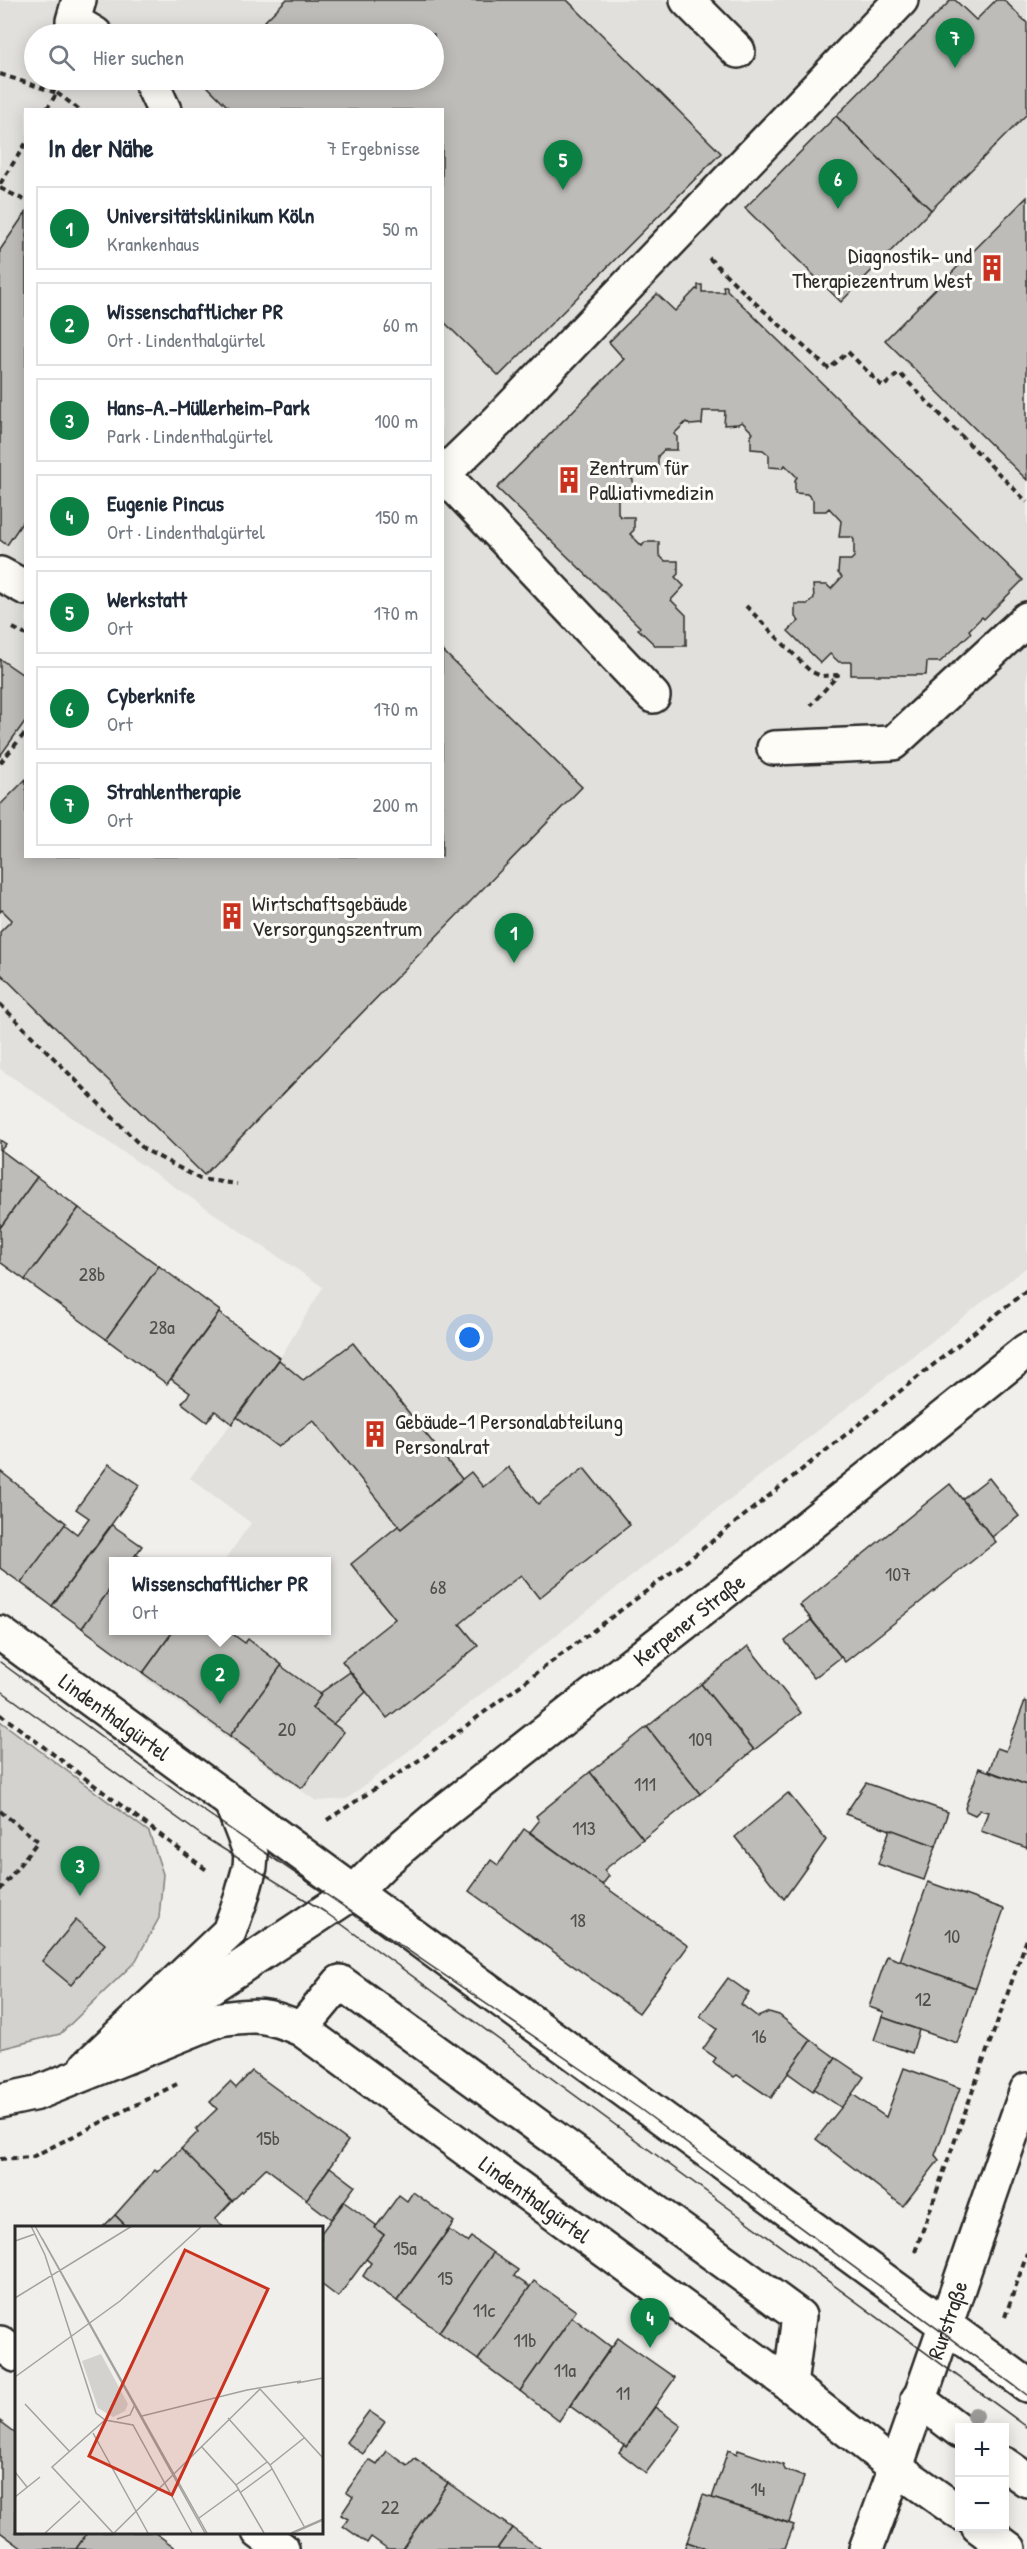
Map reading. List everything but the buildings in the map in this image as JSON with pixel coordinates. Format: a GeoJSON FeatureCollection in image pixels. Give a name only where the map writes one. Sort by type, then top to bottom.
{"type":"FeatureCollection","features":[{"type":"Feature","properties":{"kind":"main road"},"geometry":{"type":"LineString","coordinates":[[78,24],[73,21],[79,0]]}},
{"type":"Feature","properties":{"kind":"main road"},"geometry":{"type":"LineString","coordinates":[[687,0],[738,51]]}},
{"type":"Feature","properties":{"kind":"main road"},"geometry":{"type":"LineString","coordinates":[[444,472],[498,421],[901,0]]}},
{"type":"Feature","properties":{"kind":"main road"},"geometry":{"type":"LineString","coordinates":[[444,474],[653,696]]}},
{"type":"Feature","properties":{"kind":"main road"},"geometry":{"type":"LineString","coordinates":[[0,574],[24,587]]}},
{"type":"Feature","properties":{"kind":"main road"},"geometry":{"type":"LineString","coordinates":[[774,748],[893,743],[1027,619]]}},
{"type":"Feature","properties":{"kind":"main road","name":"Kerpener Straße"},"geometry":{"type":"LineString","coordinates":[[354,1892],[384,1862],[437,1817],[1027,1350]]}},
{"type":"Feature","properties":{"kind":"main road","name":"Lindenthalgürtel"},"geometry":{"type":"LineString","coordinates":[[0,1633],[1027,2385]]}},
{"type":"Feature","properties":{"kind":"main road","name":"Lindenthalgürtel"},"geometry":{"type":"LineString","coordinates":[[77,2076],[229,1932],[241,1899],[250,1867],[251,1854],[231,1802]]}},
{"type":"Feature","properties":{"kind":"main road","name":"Lindenthalgürtel"},"geometry":{"type":"LineString","coordinates":[[77,2076],[354,1892]]}},
{"type":"Feature","properties":{"kind":"main road"},"geometry":{"type":"LineString","coordinates":[[301,2029],[340,1982],[800,2316],[790,2385]]}},
{"type":"Feature","properties":{"kind":"main road","name":"Lindenthalgürtel"},"geometry":{"type":"LineString","coordinates":[[0,2101],[37,2093],[220,2019],[252,2014],[274,2017],[301,2029],[790,2385],[895,2467],[955,2509]]}},
{"type":"Feature","properties":{"kind":"main road","name":"Rurstraße"},"geometry":{"type":"LineString","coordinates":[[866,2549],[918,2399],[946,2327],[979,2223],[1027,2090]]}},
{"type":"Feature","properties":{"kind":"main road"},"geometry":{"type":"LineString","coordinates":[[0,2343],[15,2354]]}},
{"type":"Feature","properties":{"kind":"main road"},"geometry":{"type":"LineString","coordinates":[[918,2399],[955,2427]]}},
{"type":"Feature","properties":{"kind":"main road"},"geometry":{"type":"LineString","coordinates":[[1009,2467],[1027,2480]]}},
{"type":"Feature","properties":{"kind":"main road"},"geometry":{"type":"LineString","coordinates":[[985,2531],[1009,2549]]}},
{"type":"Feature","properties":{"kind":"main road"},"geometry":{"type":"LineString","coordinates":[[262,2534],[282,2549]]}},
{"type":"Feature","properties":{"kind":"path"},"geometry":{"type":"LineString","coordinates":[[0,74],[24,83]]}},
{"type":"Feature","properties":{"kind":"path"},"geometry":{"type":"LineString","coordinates":[[47,90],[57,93],[78,108]]}},
{"type":"Feature","properties":{"kind":"path"},"geometry":{"type":"LineString","coordinates":[[47,108],[57,93]]}},
{"type":"Feature","properties":{"kind":"path"},"geometry":{"type":"LineString","coordinates":[[24,146],[0,186],[24,200]]}},
{"type":"Feature","properties":{"kind":"path"},"geometry":{"type":"LineString","coordinates":[[681,230],[753,301],[829,369],[848,352],[883,387],[899,373],[1027,502]]}},
{"type":"Feature","properties":{"kind":"path"},"geometry":{"type":"LineString","coordinates":[[746,606],[810,671]]}},
{"type":"Feature","properties":{"kind":"path"},"geometry":{"type":"LineString","coordinates":[[0,763],[24,734]]}},
{"type":"Feature","properties":{"kind":"path"},"geometry":{"type":"LineString","coordinates":[[0,1004],[144,1149],[200,1179],[237,1184]]}},
{"type":"Feature","properties":{"kind":"path"},"geometry":{"type":"LineString","coordinates":[[283,1840],[321,1824],[427,1755],[696,1554],[1027,1290]]}},
{"type":"Feature","properties":{"kind":"path"},"geometry":{"type":"LineString","coordinates":[[0,1714],[241,1899]]}},
{"type":"Feature","properties":{"kind":"path"},"geometry":{"type":"LineString","coordinates":[[0,1811],[38,1841],[0,1890]]}},
{"type":"Feature","properties":{"kind":"path"},"geometry":{"type":"LineString","coordinates":[[900,2292],[1027,1939]]}},
{"type":"Feature","properties":{"kind":"path"},"geometry":{"type":"LineString","coordinates":[[0,2159],[32,2157],[179,2083]]}},
{"type":"Feature","properties":{"kind":"path"},"geometry":{"type":"LineString","coordinates":[[990,2358],[1027,2254]]}},
{"type":"Feature","properties":{"kind":"shaded area"},"geometry":{"type":"Polygon","coordinates":[[[0,0],[1027,0],[1027,1267],[347,1799],[316,1801],[141,1676],[171,1635],[331,1635],[331,1557],[227,1557],[251,1523],[190,1478],[280,1358],[323,1287],[0,1069],[0,0]]]}},
{"type":"Feature","properties":{"kind":"shaded area"},"geometry":{"type":"Polygon","coordinates":[[[0,1721],[149,1832],[163,1874],[159,1918],[135,1962],[60,2034],[0,2049],[0,1721]]]}},
{"type":"Feature","properties":{"kind":"tram line"},"geometry":{"type":"LineString","coordinates":[[0,1662],[185,1798],[640,2109],[1027,2395]]}},
{"type":"Feature","properties":{"kind":"tram line"},"geometry":{"type":"LineString","coordinates":[[0,1690],[204,1837],[325,1912],[1027,2427]]}},
{"type":"Feature","properties":{"kind":"place","name":"Strahlentherapie"},"geometry":{"type":"Point","coordinates":[955,68]}},
{"type":"Feature","properties":{"kind":"place","name":"Werkstatt"},"geometry":{"type":"Point","coordinates":[563,190]}},
{"type":"Feature","properties":{"kind":"place","name":"Cyberknife"},"geometry":{"type":"Point","coordinates":[838,209]}},
{"type":"Feature","properties":{"kind":"place","name":"Diagnostik- und Therapiezentrum West"},"geometry":{"type":"Point","coordinates":[992,268]}},
{"type":"Feature","properties":{"kind":"place","name":"Zentrum für Palliativmedizin"},"geometry":{"type":"Point","coordinates":[569,480]}},
{"type":"Feature","properties":{"kind":"place","name":"Wirtschaftsgebäude Versorgungszentrum"},"geometry":{"type":"Point","coordinates":[232,916]}},
{"type":"Feature","properties":{"kind":"place","name":"Universitätsklinikum Köln"},"geometry":{"type":"Point","coordinates":[514,963]}},
{"type":"Feature","properties":{"kind":"place","name":"Gebäude-1 Personalabteilung Personalrat"},"geometry":{"type":"Point","coordinates":[375,1434]}},
{"type":"Feature","properties":{"kind":"place","name":"Wissenschaftlicher PR"},"geometry":{"type":"Point","coordinates":[220,1704]}},
{"type":"Feature","properties":{"kind":"place","name":"Hans-A.-Müllerheim-Park"},"geometry":{"type":"Point","coordinates":[80,1896]}},
{"type":"Feature","properties":{"kind":"place","name":"Eugenie Pincus"},"geometry":{"type":"Point","coordinates":[650,2348]}}]}
